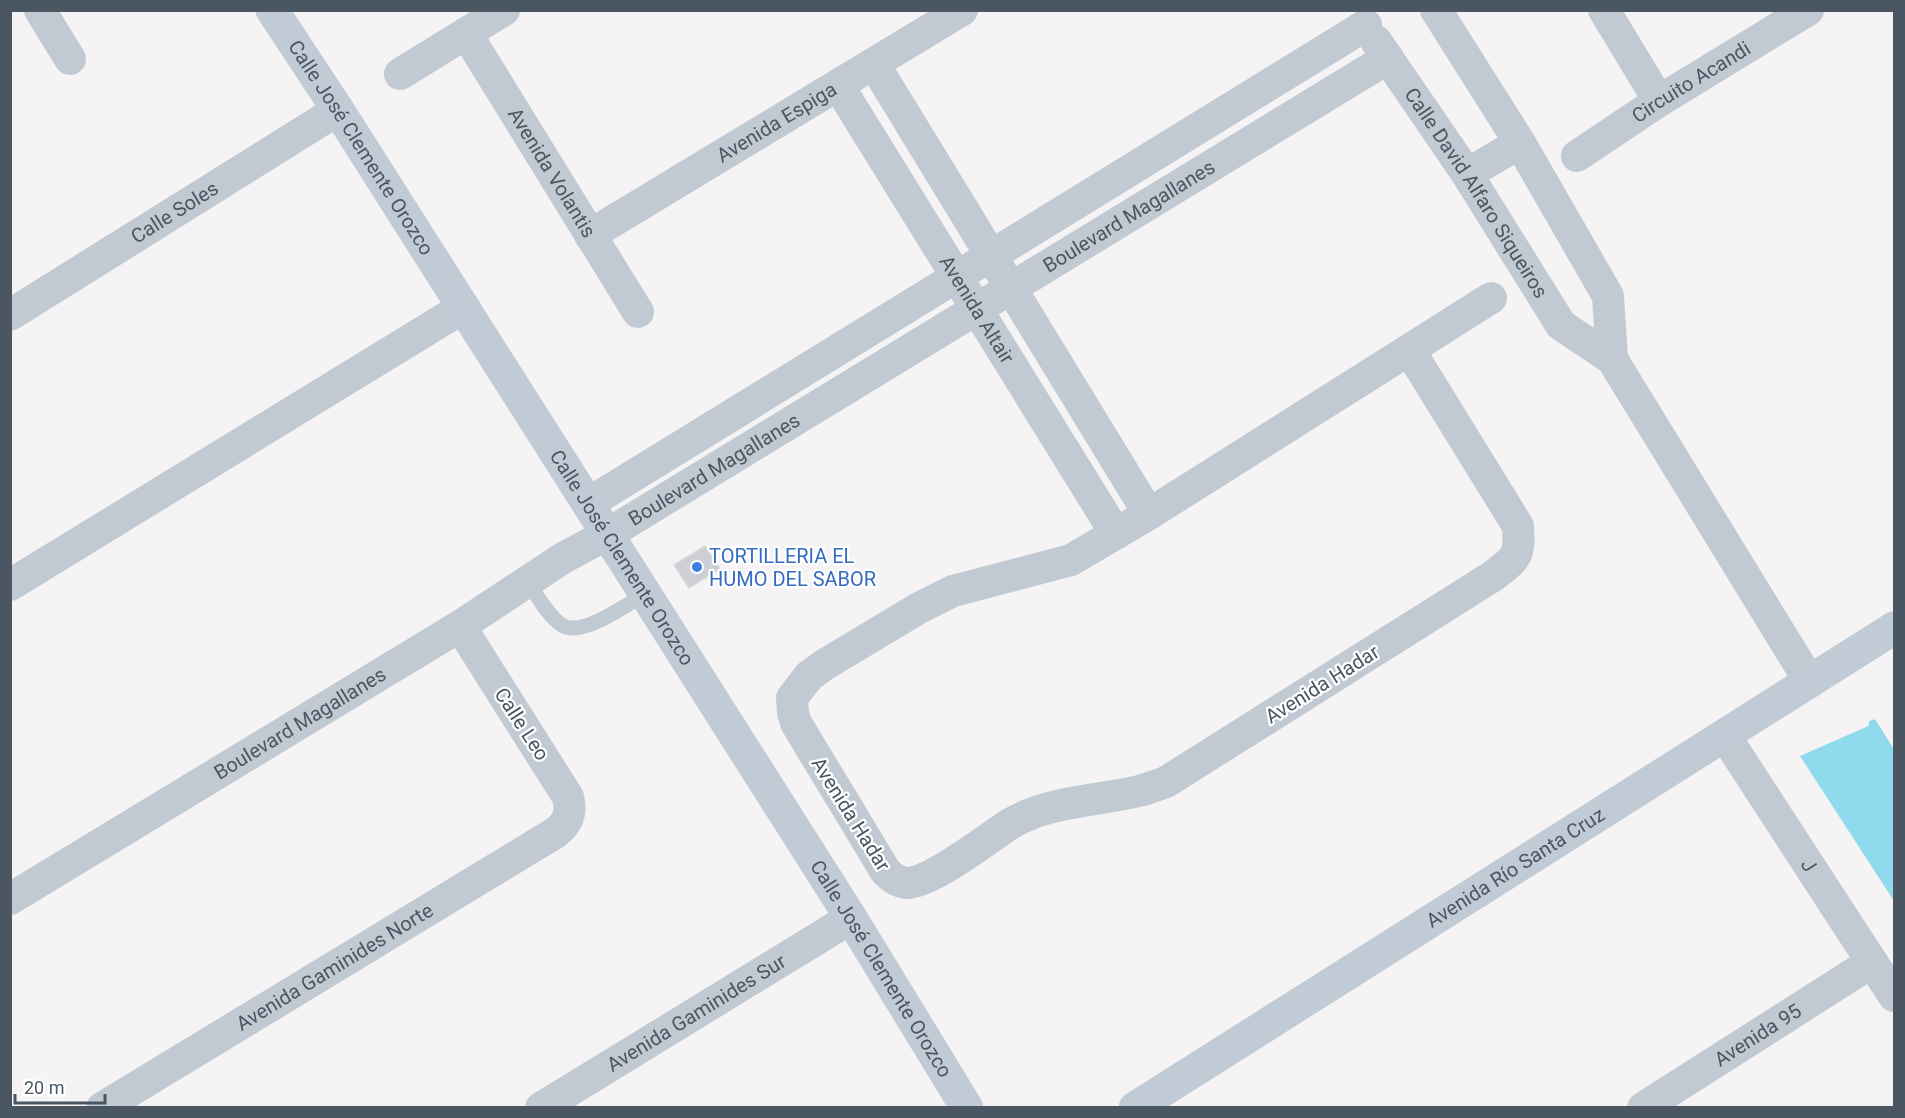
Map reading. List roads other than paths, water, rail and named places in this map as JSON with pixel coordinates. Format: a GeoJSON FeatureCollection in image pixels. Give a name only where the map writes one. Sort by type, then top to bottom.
{"type":"FeatureCollection","features":[{"type":"Feature","properties":{"kind":"street"},"geometry":{"type":"LineString","coordinates":[[40,10],[70,59]]}},
{"type":"Feature","properties":{"kind":"street","name":"Calle José Clemente Orozco"},"geometry":{"type":"LineString","coordinates":[[272,10],[589,503],[851,918],[967,1107]]}},
{"type":"Feature","properties":{"kind":"street"},"geometry":{"type":"LineString","coordinates":[[400,74],[504,10]]}},
{"type":"Feature","properties":{"kind":"street","name":"Avenida Espiga"},"geometry":{"type":"LineString","coordinates":[[590,235],[962,10]]}},
{"type":"Feature","properties":{"kind":"street","name":"Calle David Alfaro Siqueiros"},"geometry":{"type":"LineString","coordinates":[[1436,10],[1520,143],[1608,296],[1612,359]]}},
{"type":"Feature","properties":{"kind":"street"},"geometry":{"type":"LineString","coordinates":[[1604,10],[1659,101]]}},
{"type":"Feature","properties":{"kind":"street","name":"Circuito Acandi"},"geometry":{"type":"LineString","coordinates":[[1577,156],[1659,101],[1808,10]]}},
{"type":"Feature","properties":{"kind":"street","name":"Calle David Alfaro Siqueiros"},"geometry":{"type":"LineString","coordinates":[[1361,18],[1467,174],[1561,325],[1612,359],[1810,682]]}},
{"type":"Feature","properties":{"kind":"street","name":"Boulevard Magallanes"},"geometry":{"type":"LineString","coordinates":[[589,503],[957,277],[1361,18]]}},
{"type":"Feature","properties":{"kind":"street","name":"Avenida Volantis"},"geometry":{"type":"LineString","coordinates":[[466,33],[638,312]]}},
{"type":"Feature","properties":{"kind":"street","name":"Boulevard Magallanes"},"geometry":{"type":"LineString","coordinates":[[10,899],[460,626],[563,558],[608,534],[1388,58]]}},
{"type":"Feature","properties":{"kind":"street","name":"Avenida Altair"},"geometry":{"type":"LineString","coordinates":[[874,64],[1149,514]]}},
{"type":"Feature","properties":{"kind":"street","name":"Avenida Altair"},"geometry":{"type":"LineString","coordinates":[[838,85],[1116,534]]}},
{"type":"Feature","properties":{"kind":"street","name":"Calle Soles"},"geometry":{"type":"LineString","coordinates":[[10,315],[338,110]]}},
{"type":"Feature","properties":{"kind":"street"},"geometry":{"type":"LineString","coordinates":[[1467,174],[1520,143]]}},
{"type":"Feature","properties":{"kind":"street","name":"Avenida Hadar"},"geometry":{"type":"LineString","coordinates":[[1410,351],[1518,526],[1519,547],[1511,562],[1473,589],[1166,782],[1142,790],[1048,808],[1012,823],[929,876],[906,883],[892,878],[879,862],[796,723],[792,698],[808,676],[919,608],[953,591],[1071,560],[1149,514],[1491,298]]}},
{"type":"Feature","properties":{"kind":"street"},"geometry":{"type":"LineString","coordinates":[[10,585],[464,307]]}},
{"type":"Feature","properties":{"kind":"street","name":"Calle Leo"},"geometry":{"type":"LineString","coordinates":[[460,626],[568,797],[569,818],[564,826]]}},
{"type":"Feature","properties":{"kind":"street","name":"Avenida Río Santa Cruz"},"geometry":{"type":"LineString","coordinates":[[1135,1107],[1810,682],[1892,635]]}},
{"type":"Feature","properties":{"kind":"street","name":"J"},"geometry":{"type":"LineString","coordinates":[[1725,736],[1894,996]]}},
{"type":"Feature","properties":{"kind":"street","name":"Avenida Gaminides Norte"},"geometry":{"type":"LineString","coordinates":[[102,1107],[564,826]]}},
{"type":"Feature","properties":{"kind":"street","name":"Avenida Gaminides Sur"},"geometry":{"type":"LineString","coordinates":[[541,1107],[851,918]]}},
{"type":"Feature","properties":{"kind":"street","name":"Avenida 95"},"geometry":{"type":"LineString","coordinates":[[1643,1107],[1872,962]]}},
{"type":"Feature","properties":{"kind":"lane"},"geometry":{"type":"LineString","coordinates":[[528,582],[554,619],[566,628],[585,627],[646,593]]}},
{"type":"Feature","properties":{"kind":"water"},"geometry":{"type":"Polygon","coordinates":[[[1873,724],[1894,758],[1894,901],[1800,756],[1873,724]]]}},
{"type":"Feature","properties":{"kind":"waterway"},"geometry":{"type":"LineString","coordinates":[[1873,724],[1894,758]]}},
{"type":"Feature","properties":{"kind":"place","name":"TORTILLERIA EL HUMO DEL SABOR"},"geometry":{"type":"Point","coordinates":[697,567]}}]}
